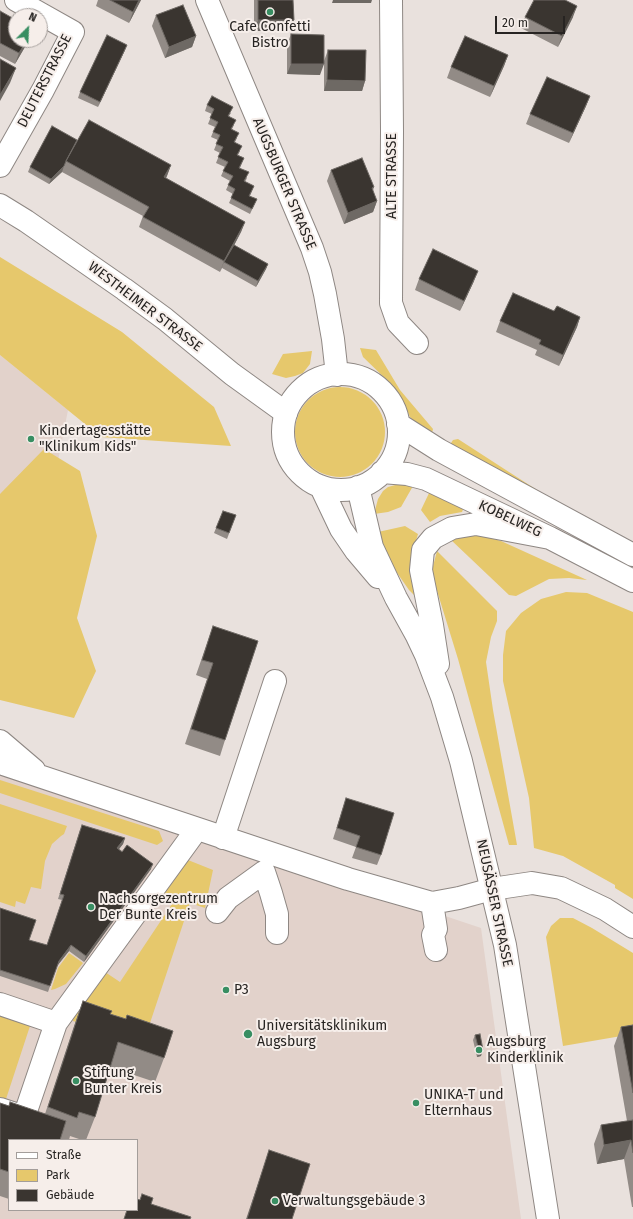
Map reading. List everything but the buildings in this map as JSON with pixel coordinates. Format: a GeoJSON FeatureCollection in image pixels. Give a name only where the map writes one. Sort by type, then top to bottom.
{"type":"FeatureCollection","features":[{"type":"Feature","properties":{"kind":"main road","name":"DEUTERSTRASSE"},"geometry":{"type":"LineString","coordinates":[[0,166],[73,32],[16,0]]}},
{"type":"Feature","properties":{"kind":"main road","name":"AUGSBURGER STRASSE"},"geometry":{"type":"LineString","coordinates":[[207,0],[314,254],[322,279],[330,316],[336,375]]}},
{"type":"Feature","properties":{"kind":"main road","name":"ALTE STRASSE"},"geometry":{"type":"LineString","coordinates":[[391,0],[391,303],[398,323],[417,343]]}},
{"type":"Feature","properties":{"kind":"main road","name":"WESTHEIMER STRASSE"},"geometry":{"type":"LineString","coordinates":[[0,205],[26,221],[124,289],[165,319],[232,374],[286,413]]}},
{"type":"Feature","properties":{"kind":"main road"},"geometry":{"type":"LineString","coordinates":[[341,374],[356,376],[369,382],[381,391],[390,402],[398,424],[397,444],[392,458],[382,472],[374,480],[347,490],[332,490],[322,487],[306,478],[295,468],[288,456],[283,435],[286,413],[292,400],[314,381],[327,376],[336,375],[341,374]]}},
{"type":"Feature","properties":{"kind":"main road","name":"KOBELWEG"},"geometry":{"type":"LineString","coordinates":[[398,424],[439,450],[633,555]]}},
{"type":"Feature","properties":{"kind":"main road","name":"KOBELWEG"},"geometry":{"type":"LineString","coordinates":[[382,472],[407,474],[426,479],[550,538],[633,581]]}},
{"type":"Feature","properties":{"kind":"main road","name":"NEUSÄSSER STRASSE"},"geometry":{"type":"LineString","coordinates":[[322,487],[341,529],[356,551],[396,598]]}},
{"type":"Feature","properties":{"kind":"main road","name":"NEUSÄSSER STRASSE"},"geometry":{"type":"LineString","coordinates":[[358,487],[372,547],[396,598],[417,636],[442,697],[461,761],[506,952],[548,1219]]}},
{"type":"Feature","properties":{"kind":"main road"},"geometry":{"type":"LineString","coordinates":[[442,697],[432,625],[421,570],[423,550],[433,538],[452,528],[476,524],[550,538]]}},
{"type":"Feature","properties":{"kind":"main road"},"geometry":{"type":"LineString","coordinates":[[223,838],[275,681]]}},
{"type":"Feature","properties":{"kind":"main road"},"geometry":{"type":"LineString","coordinates":[[0,741],[43,778]]}},
{"type":"Feature","properties":{"kind":"main road"},"geometry":{"type":"LineString","coordinates":[[0,764],[223,838],[267,863],[348,879],[432,903],[459,898],[492,889],[532,883],[561,888],[605,909],[633,927]]}},
{"type":"Feature","properties":{"kind":"main road"},"geometry":{"type":"LineString","coordinates":[[0,1109],[24,1118],[56,1023],[197,829]]}},
{"type":"Feature","properties":{"kind":"main road"},"geometry":{"type":"LineString","coordinates":[[216,912],[228,898],[267,863]]}},
{"type":"Feature","properties":{"kind":"main road"},"geometry":{"type":"LineString","coordinates":[[267,863],[271,893],[277,914],[277,933]]}},
{"type":"Feature","properties":{"kind":"main road"},"geometry":{"type":"LineString","coordinates":[[432,903],[437,946]]}},
{"type":"Feature","properties":{"kind":"main road"},"geometry":{"type":"LineString","coordinates":[[0,1004],[56,1023]]}},
{"type":"Feature","properties":{"kind":"shaded area","name":"Kindertagesstätte \"Klinikum Kids\""},"geometry":{"type":"Polygon","coordinates":[[[0,355],[68,410],[55,476],[0,559],[0,355]]]}},
{"type":"Feature","properties":{"kind":"shaded area","name":"Universitätsklinikum Augsburg"},"geometry":{"type":"Polygon","coordinates":[[[0,767],[481,928],[521,1219],[0,1219],[0,767]]]}},
{"type":"Feature","properties":{"kind":"green space"},"geometry":{"type":"Polygon","coordinates":[[[0,257],[122,332],[214,407],[231,446],[101,437],[0,355],[0,257]]]}},
{"type":"Feature","properties":{"kind":"green space"},"geometry":{"type":"Polygon","coordinates":[[[360,348],[376,350],[400,390],[433,429],[431,437],[421,430],[410,417],[400,396],[392,385],[363,357],[360,348]]]}},
{"type":"Feature","properties":{"kind":"green space"},"geometry":{"type":"Polygon","coordinates":[[[312,351],[310,364],[303,373],[286,378],[272,374],[283,354],[312,351]]]}},
{"type":"Feature","properties":{"kind":"green space"},"geometry":{"type":"Polygon","coordinates":[[[340,387],[357,390],[372,400],[382,415],[385,432],[382,449],[372,464],[357,474],[340,477],[323,474],[308,464],[298,449],[295,432],[298,415],[308,400],[323,390],[340,387]]]}},
{"type":"Feature","properties":{"kind":"green space"},"geometry":{"type":"Polygon","coordinates":[[[458,439],[576,515],[449,446],[453,440],[458,439]]]}},
{"type":"Feature","properties":{"kind":"green space"},"geometry":{"type":"Polygon","coordinates":[[[44,449],[80,471],[97,536],[77,618],[96,671],[74,718],[0,700],[0,494],[44,449]]]}},
{"type":"Feature","properties":{"kind":"green space"},"geometry":{"type":"Polygon","coordinates":[[[399,484],[413,486],[401,507],[388,512],[374,514],[378,499],[383,491],[388,487],[399,484]]]}},
{"type":"Feature","properties":{"kind":"green space"},"geometry":{"type":"Polygon","coordinates":[[[430,491],[464,507],[462,512],[440,516],[430,522],[421,510],[430,491]]]}},
{"type":"Feature","properties":{"kind":"green space"},"geometry":{"type":"Polygon","coordinates":[[[405,526],[418,534],[410,561],[417,598],[409,590],[393,567],[378,532],[405,526]]]}},
{"type":"Feature","properties":{"kind":"green space"},"geometry":{"type":"Polygon","coordinates":[[[477,534],[501,541],[587,580],[569,578],[549,579],[516,596],[509,595],[450,539],[477,534]]]}},
{"type":"Feature","properties":{"kind":"green space"},"geometry":{"type":"Polygon","coordinates":[[[437,551],[497,611],[497,621],[491,637],[486,662],[517,845],[509,845],[458,659],[434,581],[432,570],[437,551]]]}},
{"type":"Feature","properties":{"kind":"green space"},"geometry":{"type":"Polygon","coordinates":[[[566,592],[587,593],[633,612],[633,899],[615,888],[615,885],[563,856],[534,848],[529,798],[503,681],[503,655],[506,631],[521,613],[541,599],[566,592]]]}},
{"type":"Feature","properties":{"kind":"green space"},"geometry":{"type":"Polygon","coordinates":[[[0,780],[159,831],[163,841],[157,845],[0,793],[0,780]]]}},
{"type":"Feature","properties":{"kind":"green space"},"geometry":{"type":"Polygon","coordinates":[[[0,804],[67,826],[64,834],[52,844],[45,861],[41,889],[31,887],[25,904],[16,901],[15,907],[0,902],[0,804]]]}},
{"type":"Feature","properties":{"kind":"green space"},"geometry":{"type":"Polygon","coordinates":[[[183,858],[213,870],[205,908],[190,903],[143,1044],[73,1021],[74,1007],[102,970],[120,982],[174,901],[162,893],[183,858]]]}},
{"type":"Feature","properties":{"kind":"green space"},"geometry":{"type":"Polygon","coordinates":[[[560,918],[573,918],[633,953],[633,1034],[563,1046],[546,937],[551,926],[560,918]]]}},
{"type":"Feature","properties":{"kind":"green space"},"geometry":{"type":"Polygon","coordinates":[[[69,953],[83,963],[66,984],[51,990],[58,968],[69,953]]]}},
{"type":"Feature","properties":{"kind":"green space"},"geometry":{"type":"Polygon","coordinates":[[[0,1016],[30,1026],[6,1099],[0,1097],[0,1016]]]}},
{"type":"Feature","properties":{"kind":"place","name":"Cafe Confetti Bistro"},"geometry":{"type":"Point","coordinates":[270,12]}},
{"type":"Feature","properties":{"kind":"place","name":"Kindertagesstätte \"Klinikum Kids\""},"geometry":{"type":"Point","coordinates":[31,439]}},
{"type":"Feature","properties":{"kind":"place","name":"Nachsorgezentrum Der Bunte Kreis"},"geometry":{"type":"Point","coordinates":[91,907]}},
{"type":"Feature","properties":{"kind":"place","name":"P3"},"geometry":{"type":"Point","coordinates":[226,990]}},
{"type":"Feature","properties":{"kind":"place","name":"Universitätsklinikum Augsburg"},"geometry":{"type":"Point","coordinates":[248,1034]}},
{"type":"Feature","properties":{"kind":"place","name":"Augsburg Kinderklinik"},"geometry":{"type":"Point","coordinates":[479,1050]}},
{"type":"Feature","properties":{"kind":"place","name":"Stiftung Bunter Kreis"},"geometry":{"type":"Point","coordinates":[76,1081]}},
{"type":"Feature","properties":{"kind":"place","name":"UNIKA-T und Elternhaus"},"geometry":{"type":"Point","coordinates":[416,1103]}},
{"type":"Feature","properties":{"kind":"place","name":"Verwaltungsgebäude 3"},"geometry":{"type":"Point","coordinates":[275,1201]}}]}
